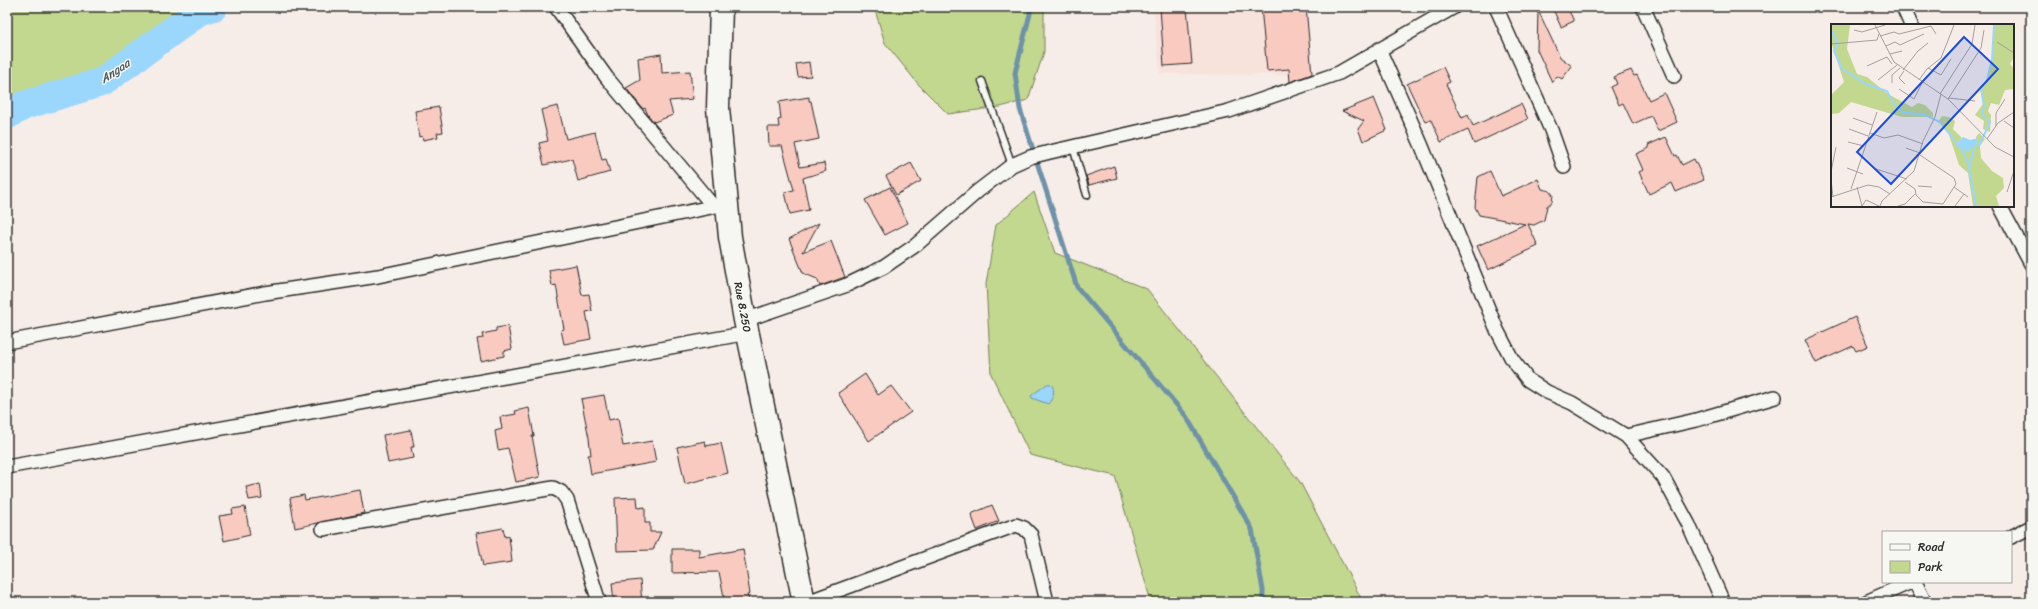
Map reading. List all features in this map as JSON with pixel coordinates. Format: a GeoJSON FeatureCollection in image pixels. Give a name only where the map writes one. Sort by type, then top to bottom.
{"type":"FeatureCollection","features":[{"type":"Feature","properties":{"kind":"highway","name":"Rue 8.250"},"geometry":{"type":"LineString","coordinates":[[721,7],[718,108],[720,205],[730,236],[746,326],[806,602]]}},
{"type":"Feature","properties":{"kind":"street"},"geometry":{"type":"LineString","coordinates":[[556,7],[612,84],[720,205]]}},
{"type":"Feature","properties":{"kind":"street"},"geometry":{"type":"LineString","coordinates":[[7,467],[746,326],[847,285],[884,267],[916,245],[978,191],[1012,165],[1030,157],[1229,111],[1339,73],[1454,7]]}},
{"type":"Feature","properties":{"kind":"street"},"geometry":{"type":"LineString","coordinates":[[1496,7],[1550,130],[1564,167]]}},
{"type":"Feature","properties":{"kind":"street"},"geometry":{"type":"LineString","coordinates":[[1643,7],[1674,76]]}},
{"type":"Feature","properties":{"kind":"street"},"geometry":{"type":"LineString","coordinates":[[1903,7],[1911,24]]}},
{"type":"Feature","properties":{"kind":"street"},"geometry":{"type":"LineString","coordinates":[[1380,49],[1421,144],[1497,330],[1512,359],[1528,380],[1547,392],[1572,403],[1626,436],[1663,477],[1688,523],[1723,602]]}},
{"type":"Feature","properties":{"kind":"street"},"geometry":{"type":"LineString","coordinates":[[7,342],[250,296],[378,276],[720,205]]}},
{"type":"Feature","properties":{"kind":"street"},"geometry":{"type":"LineString","coordinates":[[2001,207],[2031,264]]}},
{"type":"Feature","properties":{"kind":"street"},"geometry":{"type":"LineString","coordinates":[[1626,436],[1696,420],[1775,397]]}},
{"type":"Feature","properties":{"kind":"street"},"geometry":{"type":"LineString","coordinates":[[323,529],[553,488],[561,492],[568,500],[600,602]]}},
{"type":"Feature","properties":{"kind":"street"},"geometry":{"type":"LineString","coordinates":[[806,602],[1016,525],[1024,528],[1031,535],[1047,602]]}},
{"type":"Feature","properties":{"kind":"street"},"geometry":{"type":"LineString","coordinates":[[2012,536],[2031,527]]}},
{"type":"Feature","properties":{"kind":"street"},"geometry":{"type":"LineString","coordinates":[[1866,602],[1909,583]]}},
{"type":"Feature","properties":{"kind":"street"},"geometry":{"type":"LineString","coordinates":[[1916,583],[1925,602]]}},
{"type":"Feature","properties":{"kind":"lane"},"geometry":{"type":"LineString","coordinates":[[982,81],[1012,165]]}},
{"type":"Feature","properties":{"kind":"lane"},"geometry":{"type":"LineString","coordinates":[[1073,147],[1087,195]]}},
{"type":"Feature","properties":{"kind":"shaded area"},"geometry":{"type":"Polygon","coordinates":[[[1153,7],[1285,7],[1292,75],[1160,74],[1153,7]]]}},
{"type":"Feature","properties":{"kind":"green space"},"geometry":{"type":"Polygon","coordinates":[[[7,7],[213,7],[200,11],[102,82],[25,105],[7,115],[7,7]]]}},
{"type":"Feature","properties":{"kind":"green space"},"geometry":{"type":"Polygon","coordinates":[[[874,7],[1044,7],[1044,52],[1028,100],[1000,107],[948,114],[919,85],[885,43],[874,7]]]}},
{"type":"Feature","properties":{"kind":"green space"},"geometry":{"type":"Polygon","coordinates":[[[1034,192],[1055,253],[1147,289],[1300,482],[1363,602],[1151,602],[1115,476],[1030,455],[991,374],[986,284],[996,225],[1034,192]]]}},
{"type":"Feature","properties":{"kind":"water"},"geometry":{"type":"Polygon","coordinates":[[[1047,384],[1051,384],[1054,392],[1048,404],[1032,398],[1031,396],[1047,384]]]}},
{"type":"Feature","properties":{"kind":"building"},"geometry":{"type":"Polygon","coordinates":[[[1160,7],[1187,7],[1192,64],[1164,66],[1160,7]]]}},
{"type":"Feature","properties":{"kind":"building"},"geometry":{"type":"Polygon","coordinates":[[[1261,7],[1306,7],[1312,74],[1290,82],[1289,69],[1267,71],[1261,7]]]}},
{"type":"Feature","properties":{"kind":"building"},"geometry":{"type":"Polygon","coordinates":[[[1552,7],[1567,7],[1574,21],[1561,27],[1552,7]]]}},
{"type":"Feature","properties":{"kind":"building"},"geometry":{"type":"Polygon","coordinates":[[[1538,10],[1560,57],[1572,66],[1562,79],[1557,76],[1552,82],[1537,50],[1538,10]]]}},
{"type":"Feature","properties":{"kind":"building"},"geometry":{"type":"Polygon","coordinates":[[[661,54],[662,73],[690,71],[693,99],[669,101],[673,115],[654,122],[648,115],[645,108],[643,109],[626,88],[640,80],[638,58],[661,54]]]}},
{"type":"Feature","properties":{"kind":"building"},"geometry":{"type":"Polygon","coordinates":[[[809,62],[811,76],[798,77],[796,64],[809,62]]]}},
{"type":"Feature","properties":{"kind":"building"},"geometry":{"type":"Polygon","coordinates":[[[1443,67],[1450,82],[1446,84],[1462,118],[1468,115],[1473,126],[1521,104],[1528,119],[1474,144],[1468,130],[1441,142],[1431,120],[1425,122],[1407,84],[1443,67]]]}},
{"type":"Feature","properties":{"kind":"building"},"geometry":{"type":"Polygon","coordinates":[[[1631,70],[1634,76],[1637,75],[1649,100],[1664,93],[1677,122],[1658,131],[1651,116],[1633,124],[1623,103],[1619,105],[1611,87],[1617,84],[1614,77],[1631,70]]]}},
{"type":"Feature","properties":{"kind":"building"},"geometry":{"type":"Polygon","coordinates":[[[809,97],[819,139],[795,144],[800,167],[824,163],[826,171],[803,178],[809,210],[790,214],[785,192],[794,190],[782,146],[769,146],[768,127],[779,127],[778,120],[781,119],[779,102],[809,97]]]}},
{"type":"Feature","properties":{"kind":"building"},"geometry":{"type":"Polygon","coordinates":[[[1374,98],[1387,130],[1363,141],[1358,129],[1364,121],[1342,111],[1374,98]]]}},
{"type":"Feature","properties":{"kind":"building"},"geometry":{"type":"Polygon","coordinates":[[[558,106],[566,139],[595,132],[602,160],[606,159],[610,172],[578,181],[572,159],[544,165],[539,143],[548,141],[541,110],[558,106]]]}},
{"type":"Feature","properties":{"kind":"building"},"geometry":{"type":"Polygon","coordinates":[[[439,107],[443,132],[437,133],[438,137],[423,140],[422,136],[419,137],[415,111],[439,107]]]}},
{"type":"Feature","properties":{"kind":"building"},"geometry":{"type":"Polygon","coordinates":[[[1666,137],[1675,156],[1677,155],[1682,165],[1694,159],[1704,180],[1676,192],[1672,183],[1649,194],[1639,172],[1643,170],[1636,154],[1649,148],[1648,145],[1666,137]]]}},
{"type":"Feature","properties":{"kind":"building"},"geometry":{"type":"Polygon","coordinates":[[[911,163],[921,181],[896,195],[886,176],[911,163]]]}},
{"type":"Feature","properties":{"kind":"building"},"geometry":{"type":"Polygon","coordinates":[[[1114,166],[1117,178],[1089,185],[1086,176],[1114,166]]]}},
{"type":"Feature","properties":{"kind":"building"},"geometry":{"type":"Polygon","coordinates":[[[1490,171],[1501,196],[1538,179],[1542,189],[1550,191],[1553,195],[1552,202],[1547,206],[1544,220],[1534,225],[1528,224],[1538,246],[1488,270],[1477,246],[1525,224],[1479,215],[1475,207],[1478,177],[1490,171]]]}},
{"type":"Feature","properties":{"kind":"building"},"geometry":{"type":"Polygon","coordinates":[[[890,187],[908,223],[885,235],[865,200],[890,187]]]}},
{"type":"Feature","properties":{"kind":"building"},"geometry":{"type":"Polygon","coordinates":[[[819,223],[803,252],[831,241],[845,277],[820,286],[817,279],[803,273],[789,239],[819,223]]]}},
{"type":"Feature","properties":{"kind":"building"},"geometry":{"type":"Polygon","coordinates":[[[576,265],[582,295],[589,294],[592,311],[586,312],[591,339],[564,344],[561,330],[564,329],[556,285],[552,286],[549,270],[576,265]]]}},
{"type":"Feature","properties":{"kind":"building"},"geometry":{"type":"Polygon","coordinates":[[[1855,317],[1868,346],[1856,351],[1853,346],[1816,363],[1805,340],[1855,317]]]}},
{"type":"Feature","properties":{"kind":"building"},"geometry":{"type":"Polygon","coordinates":[[[508,326],[512,349],[504,351],[504,356],[481,361],[477,339],[483,338],[482,334],[496,331],[496,328],[508,326]]]}},
{"type":"Feature","properties":{"kind":"building"},"geometry":{"type":"Polygon","coordinates":[[[865,374],[878,395],[891,386],[911,412],[869,441],[838,393],[865,374]]]}},
{"type":"Feature","properties":{"kind":"building"},"geometry":{"type":"Polygon","coordinates":[[[604,395],[609,420],[618,418],[623,446],[652,441],[656,462],[591,474],[588,455],[591,455],[589,438],[581,399],[604,395]]]}},
{"type":"Feature","properties":{"kind":"building"},"geometry":{"type":"Polygon","coordinates":[[[529,408],[534,436],[532,436],[540,477],[516,482],[508,448],[498,450],[495,431],[502,429],[500,417],[516,414],[515,411],[529,408]]]}},
{"type":"Feature","properties":{"kind":"building"},"geometry":{"type":"Polygon","coordinates":[[[411,430],[414,447],[411,447],[413,458],[388,463],[383,435],[411,430]]]}},
{"type":"Feature","properties":{"kind":"building"},"geometry":{"type":"Polygon","coordinates":[[[705,441],[706,446],[721,443],[728,473],[685,484],[677,447],[705,441]]]}},
{"type":"Feature","properties":{"kind":"building"},"geometry":{"type":"Polygon","coordinates":[[[260,484],[262,498],[249,500],[246,487],[260,484]]]}},
{"type":"Feature","properties":{"kind":"building"},"geometry":{"type":"Polygon","coordinates":[[[360,490],[364,513],[295,528],[290,498],[304,495],[305,500],[360,490]]]}},
{"type":"Feature","properties":{"kind":"building"},"geometry":{"type":"Polygon","coordinates":[[[637,497],[638,508],[645,507],[645,523],[650,523],[650,532],[661,532],[653,550],[617,551],[615,498],[637,497]]]}},
{"type":"Feature","properties":{"kind":"building"},"geometry":{"type":"Polygon","coordinates":[[[992,505],[999,521],[977,530],[971,514],[992,505]]]}},
{"type":"Feature","properties":{"kind":"building"},"geometry":{"type":"Polygon","coordinates":[[[245,507],[250,535],[224,541],[219,516],[233,514],[232,509],[245,507]]]}},
{"type":"Feature","properties":{"kind":"building"},"geometry":{"type":"Polygon","coordinates":[[[503,528],[505,537],[509,536],[512,562],[483,566],[476,533],[503,528]]]}},
{"type":"Feature","properties":{"kind":"building"},"geometry":{"type":"Polygon","coordinates":[[[672,549],[699,549],[699,557],[743,549],[750,594],[747,595],[750,602],[725,602],[719,572],[672,573],[672,549]]]}},
{"type":"Feature","properties":{"kind":"building"},"geometry":{"type":"Polygon","coordinates":[[[640,580],[642,602],[614,602],[612,583],[640,580]]]}},
{"type":"Feature","properties":{"kind":"waterway","name":"Angaa"},"geometry":{"type":"LineString","coordinates":[[7,115],[25,105],[102,82],[200,11],[213,7]]}},
{"type":"Feature","properties":{"kind":"waterway"},"geometry":{"type":"LineString","coordinates":[[1030,7],[1030,14],[1015,73],[1020,109],[1077,287],[1186,416],[1252,529],[1263,590],[1263,602]]}}]}
